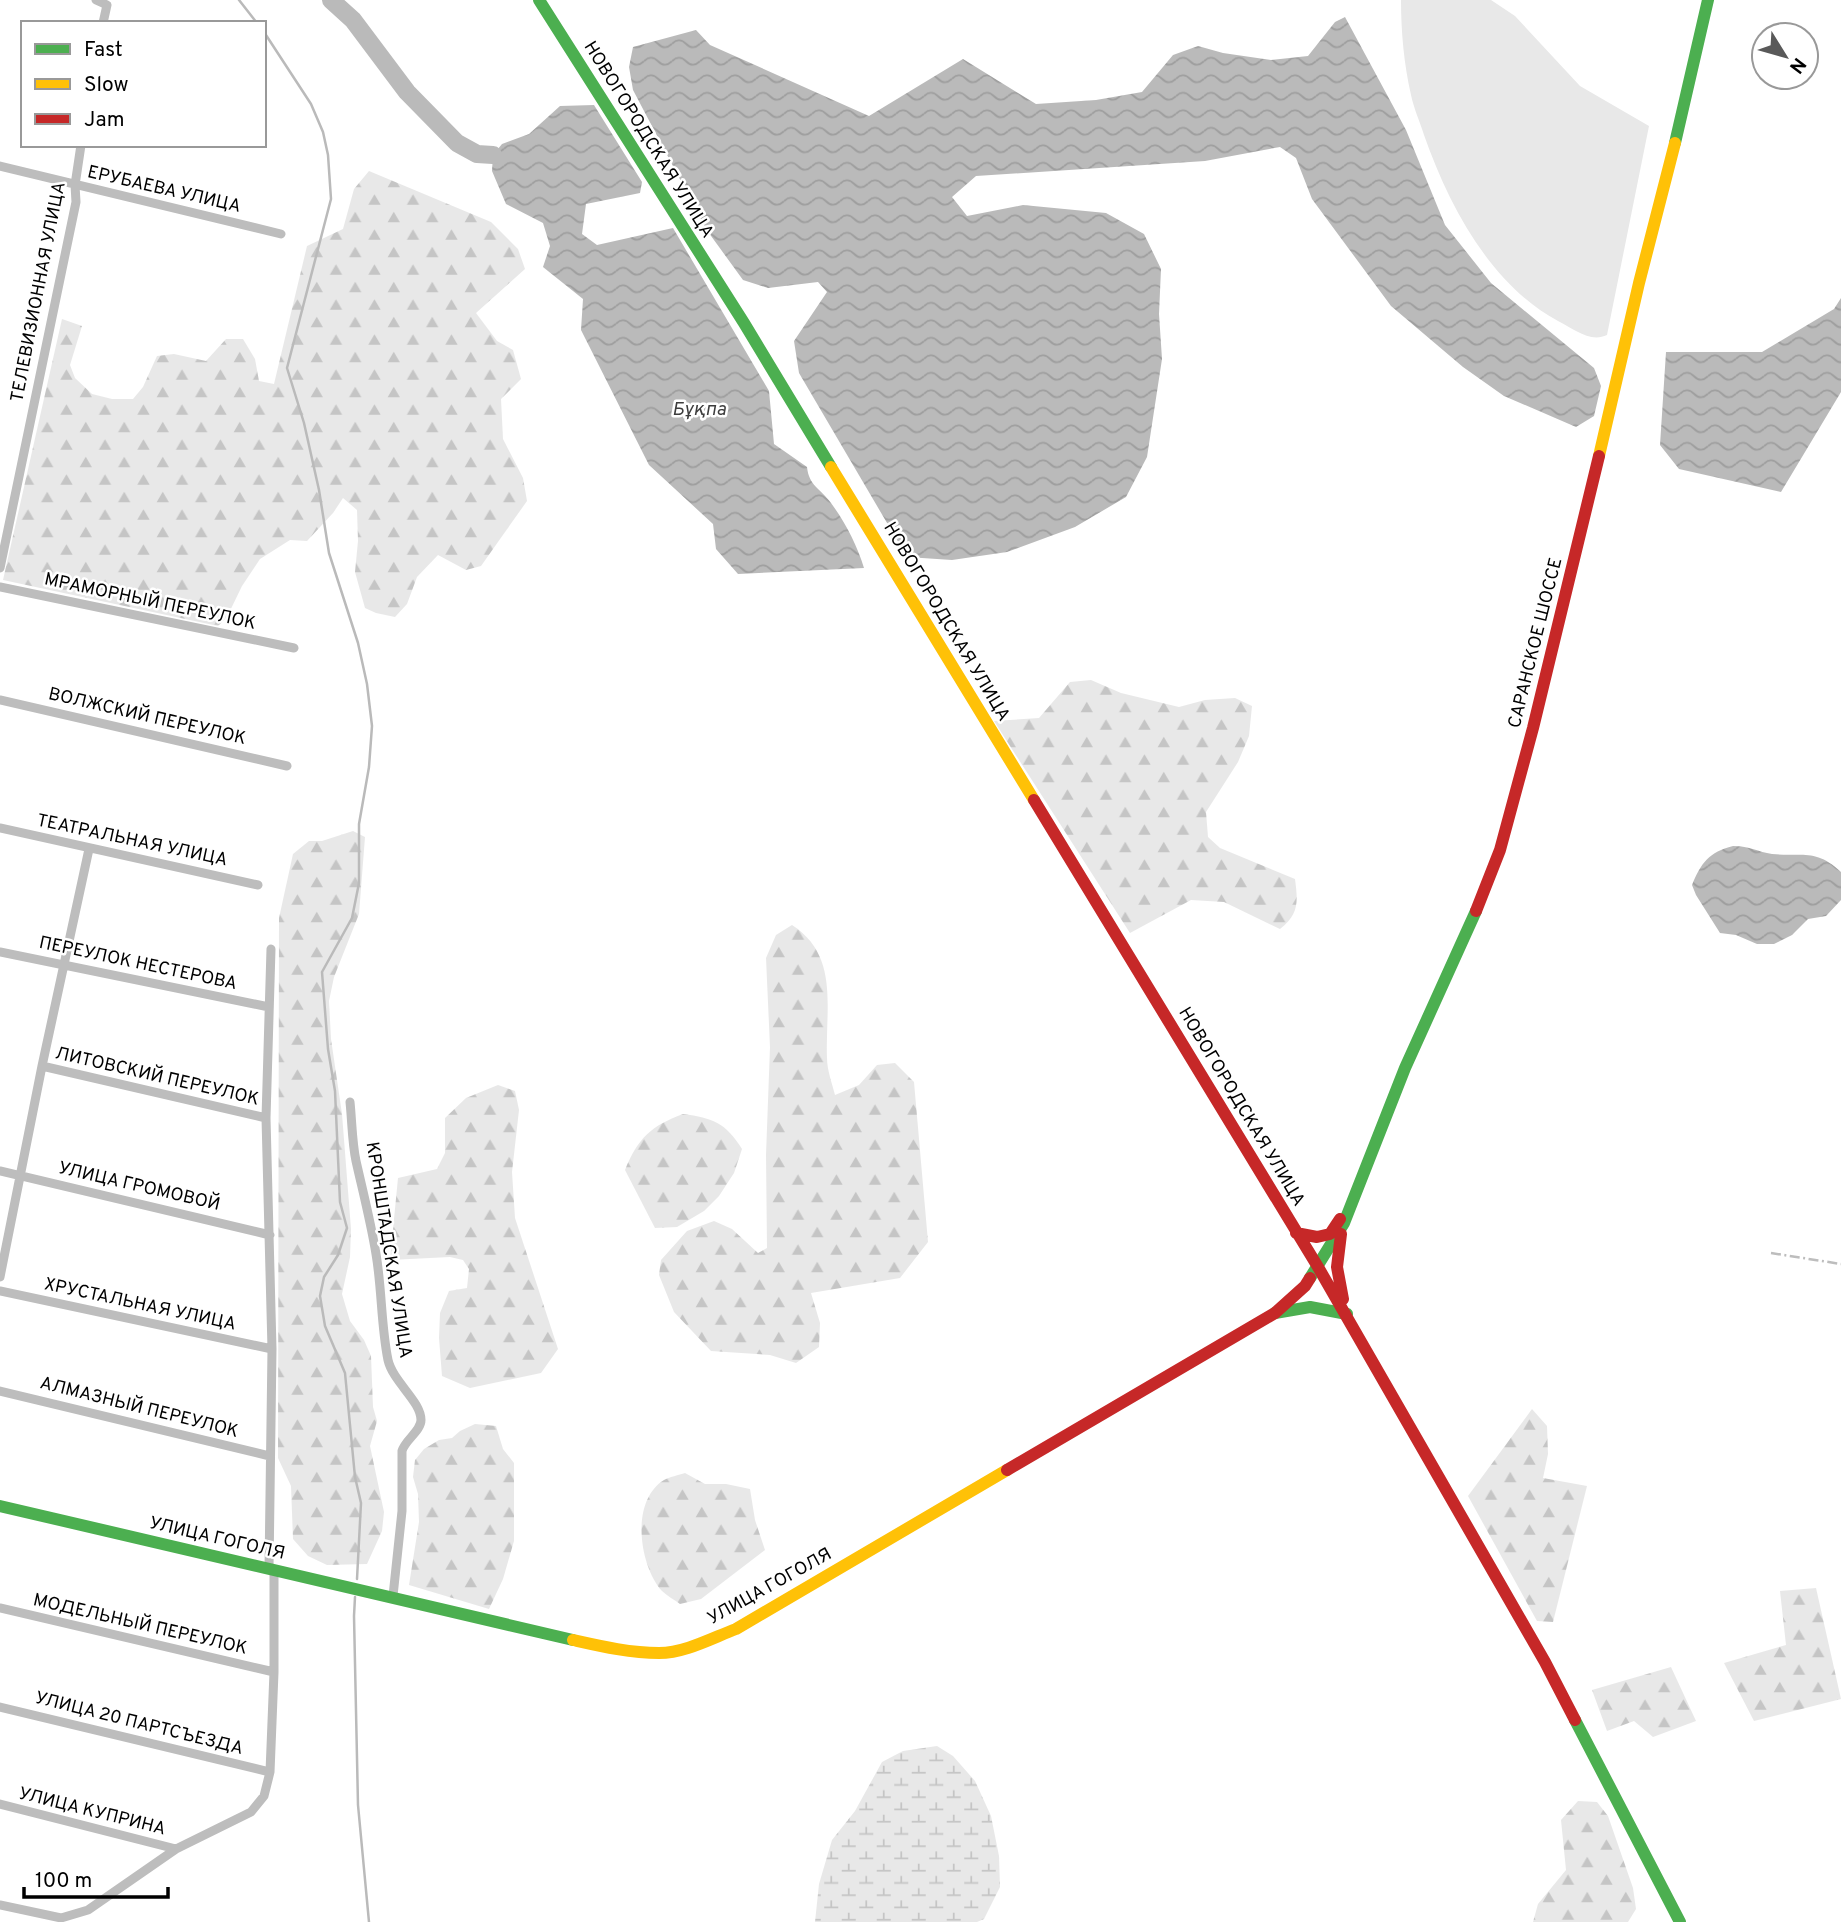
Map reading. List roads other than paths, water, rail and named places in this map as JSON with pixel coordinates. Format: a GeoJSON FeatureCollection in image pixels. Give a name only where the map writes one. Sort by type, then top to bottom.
{"type":"FeatureCollection","features":[{"type":"Feature","properties":{"kind":"main road","name":"НОВОГОРОДСКАЯ УЛИЦА"},"geometry":{"type":"LineString","coordinates":[[539,0],[744,323],[1347,1314]]}},
{"type":"Feature","properties":{"kind":"main road","name":"САРАНСКОЕ ШОССЕ"},"geometry":{"type":"LineString","coordinates":[[1318,1267],[1344,1223],[1405,1068],[1465,936],[1500,850],[1596,473],[1639,283],[1690,86],[1708,0]]}},
{"type":"Feature","properties":{"kind":"main road"},"geometry":{"type":"LineString","coordinates":[[1296,1233],[1317,1237],[1330,1234],[1351,1204]]}},
{"type":"Feature","properties":{"kind":"main road"},"geometry":{"type":"LineString","coordinates":[[1344,1223],[1335,1255],[1337,1276],[1347,1314],[1563,1693],[1681,1922]]}},
{"type":"Feature","properties":{"kind":"main road","name":"УЛИЦА ГОГОЛЯ"},"geometry":{"type":"LineString","coordinates":[[0,1506],[605,1647],[660,1653],[693,1646],[736,1629],[1275,1313],[1305,1286],[1318,1267]]}},
{"type":"Feature","properties":{"kind":"main road"},"geometry":{"type":"LineString","coordinates":[[1275,1313],[1310,1307],[1347,1314]]}},
{"type":"Feature","properties":{"kind":"street"},"geometry":{"type":"LineString","coordinates":[[96,0],[107,5],[103,21]]}},
{"type":"Feature","properties":{"kind":"street","name":"ТЕЛЕВИЗИОННАЯ УЛИЦА"},"geometry":{"type":"LineString","coordinates":[[0,568],[76,202],[75,185],[81,147]]}},
{"type":"Feature","properties":{"kind":"street","name":"ЕРУБАЕВА УЛИЦА"},"geometry":{"type":"LineString","coordinates":[[0,166],[281,234]]}},
{"type":"Feature","properties":{"kind":"street","name":"МРАМОРНЫЙ ПЕРЕУЛОК"},"geometry":{"type":"LineString","coordinates":[[0,587],[294,648]]}},
{"type":"Feature","properties":{"kind":"street","name":"ВОЛЖСКИЙ ПЕРЕУЛОК"},"geometry":{"type":"LineString","coordinates":[[0,700],[287,766]]}},
{"type":"Feature","properties":{"kind":"street","name":"ТЕАТРАЛЬНАЯ УЛИЦА"},"geometry":{"type":"LineString","coordinates":[[0,828],[258,885]]}},
{"type":"Feature","properties":{"kind":"street"},"geometry":{"type":"LineString","coordinates":[[0,1277],[89,849]]}},
{"type":"Feature","properties":{"kind":"street"},"geometry":{"type":"LineString","coordinates":[[0,1905],[61,1918],[88,1910],[177,1849],[251,1812],[264,1797],[270,1772],[274,1672],[270,1456],[272,1349],[266,1118],[271,949]]}},
{"type":"Feature","properties":{"kind":"street","name":"ПЕРЕУЛОК НЕСТЕРОВА"},"geometry":{"type":"LineString","coordinates":[[0,952],[269,1007]]}},
{"type":"Feature","properties":{"kind":"street","name":"ЛИТОВСКИЙ ПЕРЕУЛОК"},"geometry":{"type":"LineString","coordinates":[[42,1066],[266,1118]]}},
{"type":"Feature","properties":{"kind":"street","name":"КРОНШТАДСКАЯ УЛИЦА"},"geometry":{"type":"LineString","coordinates":[[350,1102],[356,1158],[378,1263],[388,1361],[395,1378],[417,1408],[421,1420],[419,1427],[405,1442],[402,1451],[402,1511],[393,1596]]}},
{"type":"Feature","properties":{"kind":"street","name":"УЛИЦА ГРОМОВОЙ"},"geometry":{"type":"LineString","coordinates":[[0,1171],[270,1235]]}},
{"type":"Feature","properties":{"kind":"street","name":"ХРУСТАЛЬНАЯ УЛИЦА"},"geometry":{"type":"LineString","coordinates":[[0,1291],[272,1349]]}},
{"type":"Feature","properties":{"kind":"street","name":"АЛМАЗНЫЙ ПЕРЕУЛОК"},"geometry":{"type":"LineString","coordinates":[[0,1391],[270,1456]]}},
{"type":"Feature","properties":{"kind":"street","name":"МОДЕЛЬНЫЙ ПЕРЕУЛОК"},"geometry":{"type":"LineString","coordinates":[[0,1608],[274,1672]]}},
{"type":"Feature","properties":{"kind":"street","name":"УЛИЦА 20 ПАРТСЪЕЗДА"},"geometry":{"type":"LineString","coordinates":[[0,1707],[270,1772]]}},
{"type":"Feature","properties":{"kind":"street","name":"УЛИЦА КУПРИНА"},"geometry":{"type":"LineString","coordinates":[[0,1804],[177,1849]]}},
{"type":"Feature","properties":{"kind":"water"},"geometry":{"type":"Polygon","coordinates":[[[1345,17],[1406,130],[1445,225],[1491,283],[1594,368],[1601,386],[1594,416],[1576,427],[1504,396],[1463,367],[1391,306],[1312,199],[1296,158],[1280,147],[1205,161],[976,176],[952,197],[967,216],[1023,205],[1106,213],[1144,234],[1161,269],[1159,314],[1162,359],[1147,457],[1126,497],[1075,527],[1007,552],[952,560],[907,557],[799,373],[794,341],[827,292],[818,282],[768,288],[743,280],[706,229],[633,90],[629,67],[633,47],[696,30],[710,45],[869,116],[963,59],[1036,104],[1096,100],[1142,92],[1173,55],[1198,46],[1223,53],[1271,60],[1308,56],[1335,22],[1345,17]]]}},
{"type":"Feature","properties":{"kind":"water","name":"Бұқпа"},"geometry":{"type":"Polygon","coordinates":[[[594,105],[642,182],[640,193],[586,204],[582,234],[597,245],[673,228],[769,391],[774,444],[807,467],[813,483],[831,503],[846,526],[864,568],[738,574],[716,549],[713,524],[649,465],[581,330],[583,299],[543,267],[550,246],[543,223],[506,204],[492,171],[493,155],[502,144],[529,134],[560,106],[594,105]]]}},
{"type":"Feature","properties":{"kind":"water"},"geometry":{"type":"Polygon","coordinates":[[[1841,298],[1841,392],[1781,492],[1679,469],[1660,445],[1666,352],[1762,352],[1834,309],[1841,298]]]}},
{"type":"Feature","properties":{"kind":"water"},"geometry":{"type":"Polygon","coordinates":[[[1733,846],[1772,854],[1808,855],[1824,859],[1841,872],[1841,900],[1826,916],[1808,919],[1792,935],[1774,944],[1757,944],[1736,935],[1720,933],[1692,885],[1699,870],[1712,855],[1733,846]]]}},
{"type":"Feature","properties":{"kind":"waterway"},"geometry":{"type":"LineString","coordinates":[[239,0],[255,21]]}},
{"type":"Feature","properties":{"kind":"waterway","name":"Бұқпа"},"geometry":{"type":"LineString","coordinates":[[331,0],[353,20],[407,92],[457,143],[477,154],[493,155]]}},
{"type":"Feature","properties":{"kind":"waterway"},"geometry":{"type":"LineString","coordinates":[[266,35],[311,104],[323,132],[328,155],[331,199],[287,368],[304,423],[329,553],[358,643],[372,726],[369,767],[359,824],[359,883],[352,918],[322,972],[328,1049],[335,1091],[340,1202],[347,1228],[338,1255],[324,1277],[320,1296],[325,1326],[345,1373],[355,1477],[361,1503],[357,1579]]}},
{"type":"Feature","properties":{"kind":"waterway"},"geometry":{"type":"LineString","coordinates":[[355,1597],[358,1805],[369,1922]]}},
{"type":"Feature","properties":{"kind":"railway"},"geometry":{"type":"LineString","coordinates":[[1771,1253],[1841,1264]]}}]}
